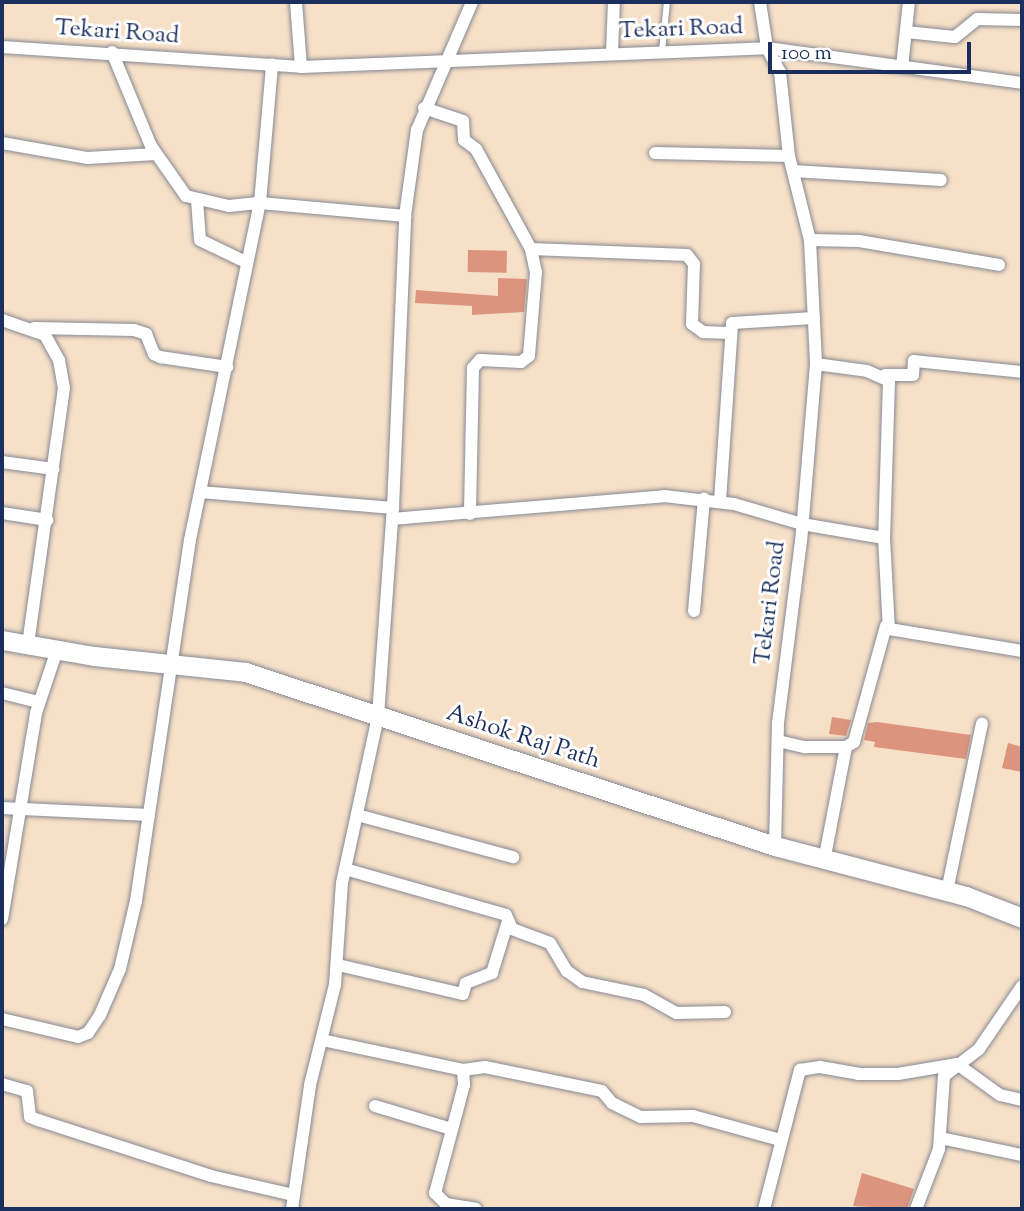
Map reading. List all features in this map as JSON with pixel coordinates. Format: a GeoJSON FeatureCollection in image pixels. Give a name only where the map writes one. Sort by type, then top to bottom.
{"type":"FeatureCollection","features":[{"type":"Feature","properties":{"kind":"main road","name":"Ashok Raj Path"},"geometry":{"type":"LineString","coordinates":[[2,640],[57,650],[170,661],[245,672],[775,846],[825,856],[947,891],[1022,918]]}},
{"type":"Feature","properties":{"kind":"street"},"geometry":{"type":"LineString","coordinates":[[296,2],[301,67]]}},
{"type":"Feature","properties":{"kind":"street"},"geometry":{"type":"LineString","coordinates":[[292,1209],[338,965],[345,869],[378,716],[393,513],[405,216],[417,130],[424,108],[472,2]]}},
{"type":"Feature","properties":{"kind":"street"},"geometry":{"type":"LineString","coordinates":[[612,53],[614,2]]}},
{"type":"Feature","properties":{"kind":"street"},"geometry":{"type":"LineString","coordinates":[[760,2],[767,48],[1022,83]]}},
{"type":"Feature","properties":{"kind":"street"},"geometry":{"type":"LineString","coordinates":[[902,67],[909,2]]}},
{"type":"Feature","properties":{"kind":"street"},"geometry":{"type":"LineString","coordinates":[[906,32],[955,37],[977,19],[1022,20]]}},
{"type":"Feature","properties":{"kind":"street","name":"Tekari Road"},"geometry":{"type":"LineString","coordinates":[[2,47],[112,51],[301,67],[522,61],[612,53],[767,48],[780,72],[789,156],[810,240],[816,364],[802,524],[778,741],[775,846]]}},
{"type":"Feature","properties":{"kind":"street"},"geometry":{"type":"LineString","coordinates":[[112,51],[156,154],[169,177],[186,196],[229,206],[260,203],[405,216]]}},
{"type":"Feature","properties":{"kind":"street"},"geometry":{"type":"LineString","coordinates":[[2,1019],[69,1037],[88,1033],[120,969],[136,901],[170,661],[200,492],[260,203],[272,65]]}},
{"type":"Feature","properties":{"kind":"street"},"geometry":{"type":"LineString","coordinates":[[424,108],[463,121],[464,139],[475,149],[531,249],[536,272],[529,356],[521,362],[480,360],[473,368],[470,514]]}},
{"type":"Feature","properties":{"kind":"street"},"geometry":{"type":"LineString","coordinates":[[2,143],[86,158],[156,154]]}},
{"type":"Feature","properties":{"kind":"street"},"geometry":{"type":"LineString","coordinates":[[655,153],[789,156]]}},
{"type":"Feature","properties":{"kind":"street"},"geometry":{"type":"LineString","coordinates":[[793,171],[941,180]]}},
{"type":"Feature","properties":{"kind":"street"},"geometry":{"type":"LineString","coordinates":[[197,200],[200,240],[246,262]]}},
{"type":"Feature","properties":{"kind":"street"},"geometry":{"type":"LineString","coordinates":[[810,240],[859,241],[999,265]]}},
{"type":"Feature","properties":{"kind":"street"},"geometry":{"type":"LineString","coordinates":[[531,249],[687,255],[694,264],[692,324],[703,332],[729,333]]}},
{"type":"Feature","properties":{"kind":"street"},"geometry":{"type":"LineString","coordinates":[[720,501],[729,333],[737,321],[814,318]]}},
{"type":"Feature","properties":{"kind":"street"},"geometry":{"type":"LineString","coordinates":[[2,320],[34,328],[134,330],[146,334],[154,354],[160,357],[227,367]]}},
{"type":"Feature","properties":{"kind":"street"},"geometry":{"type":"LineString","coordinates":[[28,645],[64,402],[62,373],[52,344],[34,328]]}},
{"type":"Feature","properties":{"kind":"street"},"geometry":{"type":"LineString","coordinates":[[816,364],[885,375],[913,375],[914,361],[1022,372]]}},
{"type":"Feature","properties":{"kind":"street"},"geometry":{"type":"LineString","coordinates":[[778,741],[805,747],[846,747],[858,738],[886,626],[884,538],[891,392],[885,375]]}},
{"type":"Feature","properties":{"kind":"street"},"geometry":{"type":"LineString","coordinates":[[2,462],[54,469]]}},
{"type":"Feature","properties":{"kind":"street"},"geometry":{"type":"LineString","coordinates":[[200,492],[393,513],[470,514],[664,496],[704,498],[802,524],[884,538]]}},
{"type":"Feature","properties":{"kind":"street"},"geometry":{"type":"LineString","coordinates":[[694,611],[704,498]]}},
{"type":"Feature","properties":{"kind":"street"},"geometry":{"type":"LineString","coordinates":[[2,513],[47,520]]}},
{"type":"Feature","properties":{"kind":"street"},"geometry":{"type":"LineString","coordinates":[[886,626],[897,631],[1022,652]]}},
{"type":"Feature","properties":{"kind":"street"},"geometry":{"type":"LineString","coordinates":[[2,919],[39,702],[57,650]]}},
{"type":"Feature","properties":{"kind":"street"},"geometry":{"type":"LineString","coordinates":[[2,693],[39,702]]}},
{"type":"Feature","properties":{"kind":"street"},"geometry":{"type":"LineString","coordinates":[[947,891],[982,724]]}},
{"type":"Feature","properties":{"kind":"street"},"geometry":{"type":"LineString","coordinates":[[825,856],[846,747]]}},
{"type":"Feature","properties":{"kind":"street"},"geometry":{"type":"LineString","coordinates":[[2,808],[149,815]]}},
{"type":"Feature","properties":{"kind":"street"},"geometry":{"type":"LineString","coordinates":[[356,815],[513,857]]}},
{"type":"Feature","properties":{"kind":"street"},"geometry":{"type":"LineString","coordinates":[[345,869],[497,911],[512,929],[550,943],[567,971],[582,982],[644,995],[676,1013],[725,1012]]}},
{"type":"Feature","properties":{"kind":"street"},"geometry":{"type":"LineString","coordinates":[[338,965],[463,994],[466,983],[492,973],[508,921]]}},
{"type":"Feature","properties":{"kind":"street"},"geometry":{"type":"LineString","coordinates":[[916,1209],[940,1138],[944,1076],[979,1049],[1022,986]]}},
{"type":"Feature","properties":{"kind":"street"},"geometry":{"type":"LineString","coordinates":[[322,1040],[463,1070],[485,1067],[602,1091],[612,1103],[641,1117],[693,1116],[780,1140]]}},
{"type":"Feature","properties":{"kind":"street"},"geometry":{"type":"LineString","coordinates":[[764,1209],[800,1070],[820,1067],[858,1074],[898,1074],[957,1064],[992,1091],[1022,1100]]}},
{"type":"Feature","properties":{"kind":"street"},"geometry":{"type":"LineString","coordinates":[[463,1070],[464,1085],[436,1184],[437,1199],[476,1209]]}},
{"type":"Feature","properties":{"kind":"street"},"geometry":{"type":"LineString","coordinates":[[2,1084],[27,1091],[30,1117],[211,1177],[293,1195]]}},
{"type":"Feature","properties":{"kind":"street"},"geometry":{"type":"LineString","coordinates":[[375,1107],[452,1129]]}},
{"type":"Feature","properties":{"kind":"street"},"geometry":{"type":"LineString","coordinates":[[940,1138],[1022,1155]]}},
{"type":"Feature","properties":{"kind":"lane"},"geometry":{"type":"LineString","coordinates":[[662,51],[667,2]]}},
{"type":"Feature","properties":{"kind":"building"},"geometry":{"type":"Polygon","coordinates":[[[468,250],[507,251],[507,273],[468,272],[468,250]]]}},
{"type":"Feature","properties":{"kind":"building"},"geometry":{"type":"Polygon","coordinates":[[[498,278],[527,279],[524,312],[472,315],[472,306],[415,303],[416,290],[498,296],[498,278]]]}},
{"type":"Feature","properties":{"kind":"building"},"geometry":{"type":"Polygon","coordinates":[[[832,717],[851,720],[846,736],[829,734],[832,717]]]}},
{"type":"Feature","properties":{"kind":"building"},"geometry":{"type":"Polygon","coordinates":[[[868,723],[971,735],[966,759],[874,747],[875,742],[864,740],[868,723]]]}},
{"type":"Feature","properties":{"kind":"building"},"geometry":{"type":"Polygon","coordinates":[[[1008,743],[1022,747],[1022,772],[1002,768],[1008,743]]]}},
{"type":"Feature","properties":{"kind":"building"},"geometry":{"type":"Polygon","coordinates":[[[862,1173],[914,1189],[907,1209],[853,1206],[862,1173]]]}}]}
